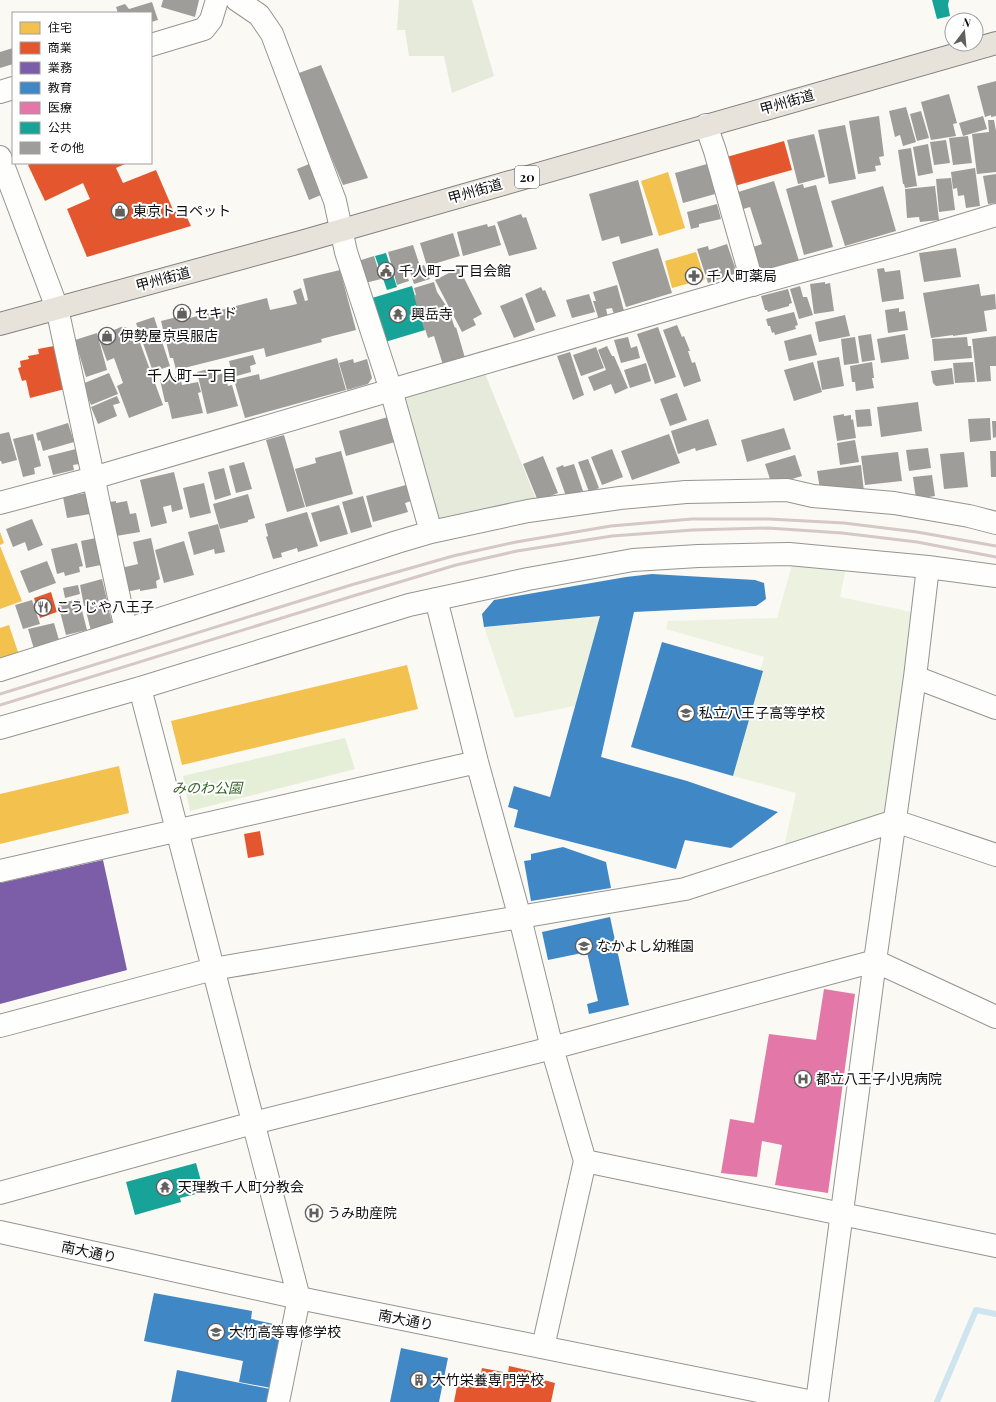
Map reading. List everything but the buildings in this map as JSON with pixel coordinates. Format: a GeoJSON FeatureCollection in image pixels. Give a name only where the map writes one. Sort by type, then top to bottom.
{"type":"FeatureCollection","features":[{"type":"Feature","properties":{"kind":"highway","name":"甲州街道"},"geometry":{"type":"LineString","coordinates":[[0,324],[297,243],[341,229],[996,42]]}},
{"type":"Feature","properties":{"kind":"street"},"geometry":{"type":"LineString","coordinates":[[152,45],[204,29],[211,20],[217,0]]}},
{"type":"Feature","properties":{"kind":"street"},"geometry":{"type":"LineString","coordinates":[[237,0],[259,15],[272,34],[335,201],[351,266],[391,390],[431,532]]}},
{"type":"Feature","properties":{"kind":"street"},"geometry":{"type":"LineString","coordinates":[[0,92],[12,88]]}},
{"type":"Feature","properties":{"kind":"street"},"geometry":{"type":"LineString","coordinates":[[706,125],[753,285]]}},
{"type":"Feature","properties":{"kind":"street"},"geometry":{"type":"LineString","coordinates":[[0,157],[57,308],[126,630]]}},
{"type":"Feature","properties":{"kind":"street"},"geometry":{"type":"LineString","coordinates":[[0,503],[93,478],[996,215]]}},
{"type":"Feature","properties":{"kind":"street"},"geometry":{"type":"LineString","coordinates":[[0,670],[397,542],[431,532],[528,511],[620,498],[686,492],[787,490],[813,496],[894,503],[968,516],[996,523]]}},
{"type":"Feature","properties":{"kind":"street"},"geometry":{"type":"LineString","coordinates":[[0,728],[140,688],[409,605],[528,579],[633,560],[698,556],[789,554],[928,567],[996,576]]}},
{"type":"Feature","properties":{"kind":"street"},"geometry":{"type":"LineString","coordinates":[[817,1402],[875,961],[915,677],[928,567]]}},
{"type":"Feature","properties":{"kind":"street"},"geometry":{"type":"LineString","coordinates":[[436,599],[477,762],[520,918],[552,1048],[585,1161],[543,1347]]}},
{"type":"Feature","properties":{"kind":"street"},"geometry":{"type":"LineString","coordinates":[[915,677],[996,708]]}},
{"type":"Feature","properties":{"kind":"street"},"geometry":{"type":"LineString","coordinates":[[140,688],[298,1298],[278,1402]]}},
{"type":"Feature","properties":{"kind":"street"},"geometry":{"type":"LineString","coordinates":[[0,871],[477,762]]}},
{"type":"Feature","properties":{"kind":"street"},"geometry":{"type":"LineString","coordinates":[[0,1026],[213,969],[685,889],[894,821],[996,855]]}},
{"type":"Feature","properties":{"kind":"street"},"geometry":{"type":"LineString","coordinates":[[0,1193],[253,1123],[552,1048],[875,961],[996,1017]]}},
{"type":"Feature","properties":{"kind":"street"},"geometry":{"type":"LineString","coordinates":[[585,1161],[996,1246]]}},
{"type":"Feature","properties":{"kind":"street","name":"南大通り"},"geometry":{"type":"LineString","coordinates":[[0,1232],[298,1298],[812,1402]]}},
{"type":"Feature","properties":{"kind":"green space"},"geometry":{"type":"Polygon","coordinates":[[[399,0],[472,0],[494,76],[452,93],[444,56],[409,56],[405,30],[397,30],[399,0]]]}},
{"type":"Feature","properties":{"kind":"green space"},"geometry":{"type":"Polygon","coordinates":[[[481,364],[538,504],[437,520],[391,390],[481,364]]]}},
{"type":"Feature","properties":{"kind":"green space"},"geometry":{"type":"Polygon","coordinates":[[[792,565],[846,568],[840,597],[912,612],[885,813],[784,847],[796,793],[733,776],[764,657],[666,629],[668,621],[777,618],[792,565]]]}},
{"type":"Feature","properties":{"kind":"green space"},"geometry":{"type":"Polygon","coordinates":[[[600,616],[575,706],[515,718],[484,627],[600,616]]]}},
{"type":"Feature","properties":{"kind":"green space","name":"みのわ公園"},"geometry":{"type":"Polygon","coordinates":[[[345,738],[355,769],[190,811],[183,776],[345,738]]]}},
{"type":"Feature","properties":{"kind":"waterway"},"geometry":{"type":"LineString","coordinates":[[937,1402],[976,1310],[996,1314]]}},
{"type":"Feature","properties":{"kind":"railway"},"geometry":{"type":"LineString","coordinates":[[0,694],[351,585],[453,556],[516,542],[611,526],[692,519],[769,519],[844,523],[917,532],[996,546]]}},
{"type":"Feature","properties":{"kind":"railway"},"geometry":{"type":"LineString","coordinates":[[0,705],[456,565],[517,551],[612,536],[693,530],[768,528],[842,533],[917,542],[996,557]]}},
{"type":"Feature","properties":{"kind":"place","name":"東京トヨペット"},"geometry":{"type":"Point","coordinates":[120,211]}},
{"type":"Feature","properties":{"kind":"place","name":"千人町一丁目会館"},"geometry":{"type":"Point","coordinates":[386,271]}},
{"type":"Feature","properties":{"kind":"place","name":"千人町薬局"},"geometry":{"type":"Point","coordinates":[694,276]}},
{"type":"Feature","properties":{"kind":"place","name":"セキド"},"geometry":{"type":"Point","coordinates":[182,313]}},
{"type":"Feature","properties":{"kind":"place","name":"興岳寺"},"geometry":{"type":"Point","coordinates":[398,314]}},
{"type":"Feature","properties":{"kind":"place","name":"伊勢屋京呉服店"},"geometry":{"type":"Point","coordinates":[107,336]}},
{"type":"Feature","properties":{"kind":"place","name":"こうじや八王子"},"geometry":{"type":"Point","coordinates":[43,607]}},
{"type":"Feature","properties":{"kind":"place","name":"私立八王子高等学校"},"geometry":{"type":"Point","coordinates":[686,713]}},
{"type":"Feature","properties":{"kind":"place","name":"なかよし幼稚園"},"geometry":{"type":"Point","coordinates":[584,946]}},
{"type":"Feature","properties":{"kind":"place","name":"都立八王子小児病院"},"geometry":{"type":"Point","coordinates":[803,1079]}},
{"type":"Feature","properties":{"kind":"place","name":"天理教千人町分教会"},"geometry":{"type":"Point","coordinates":[165,1187]}},
{"type":"Feature","properties":{"kind":"place","name":"うみ助産院"},"geometry":{"type":"Point","coordinates":[314,1213]}},
{"type":"Feature","properties":{"kind":"place","name":"大竹高等専修学校"},"geometry":{"type":"Point","coordinates":[216,1332]}},
{"type":"Feature","properties":{"kind":"place","name":"大竹栄養専門学校"},"geometry":{"type":"Point","coordinates":[419,1380]}},
{"type":"Feature","properties":{"kind":"district","name":"千人町一丁目"},"geometry":{"type":"Point","coordinates":[192,376]}}]}
